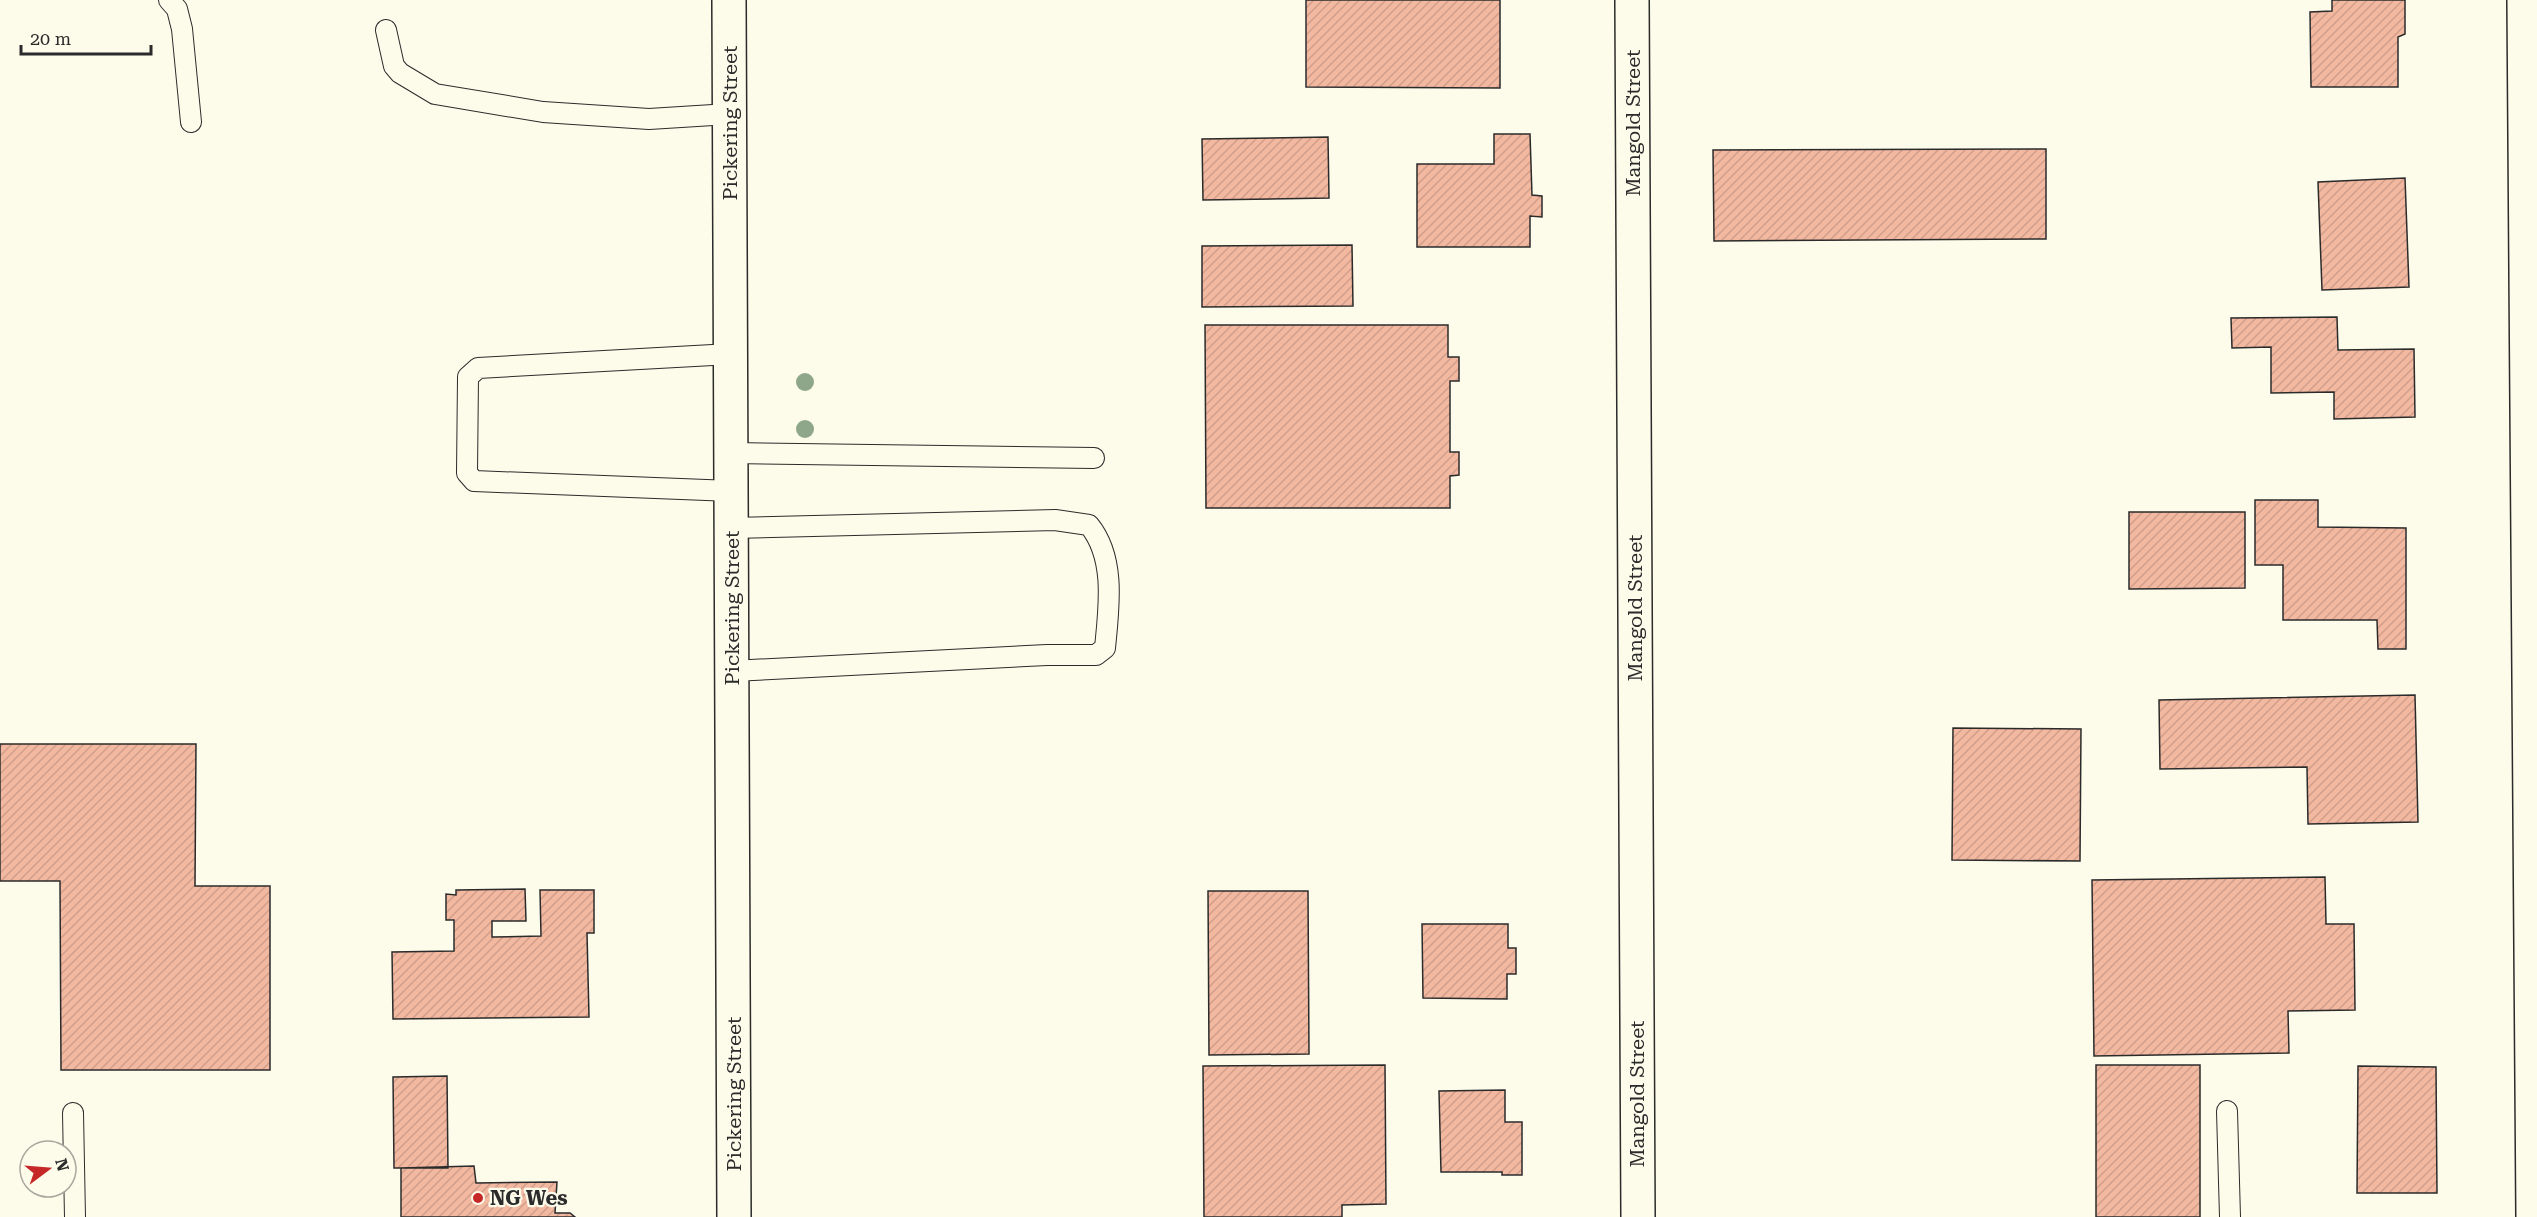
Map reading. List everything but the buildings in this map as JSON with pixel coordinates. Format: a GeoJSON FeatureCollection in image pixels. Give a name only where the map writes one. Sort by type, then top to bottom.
{"type":"FeatureCollection","features":[{"type":"Feature","properties":{"kind":"street","name":"Pickering Street"},"geometry":{"type":"LineString","coordinates":[[729,0],[734,1217]]}},
{"type":"Feature","properties":{"kind":"street","name":"Mangold Street"},"geometry":{"type":"LineString","coordinates":[[1632,0],[1638,1217]]}},
{"type":"Feature","properties":{"kind":"street"},"geometry":{"type":"LineString","coordinates":[[2524,0],[2533,1217]]}},
{"type":"Feature","properties":{"kind":"lane"},"geometry":{"type":"LineString","coordinates":[[169,0],[177,9],[182,29],[191,122]]}},
{"type":"Feature","properties":{"kind":"lane"},"geometry":{"type":"LineString","coordinates":[[386,30],[394,66],[400,73],[435,94],[543,112],[649,119],[729,114]]}},
{"type":"Feature","properties":{"kind":"lane"},"geometry":{"type":"LineString","coordinates":[[731,354],[478,368],[468,377],[467,473],[474,481],[732,491]]}},
{"type":"Feature","properties":{"kind":"lane"},"geometry":{"type":"LineString","coordinates":[[731,453],[1094,458]]}},
{"type":"Feature","properties":{"kind":"lane"},"geometry":{"type":"LineString","coordinates":[[731,528],[1055,520],[1089,525],[1099,538],[1107,567],[1108,618],[1105,648],[1096,655],[1047,655],[732,671]]}},
{"type":"Feature","properties":{"kind":"lane"},"geometry":{"type":"LineString","coordinates":[[2227,1111],[2230,1217]]}},
{"type":"Feature","properties":{"kind":"lane"},"geometry":{"type":"LineString","coordinates":[[73,1113],[75,1217]]}},
{"type":"Feature","properties":{"kind":"place","name":"NG Wes"},"geometry":{"type":"Point","coordinates":[478,1198]}}]}
